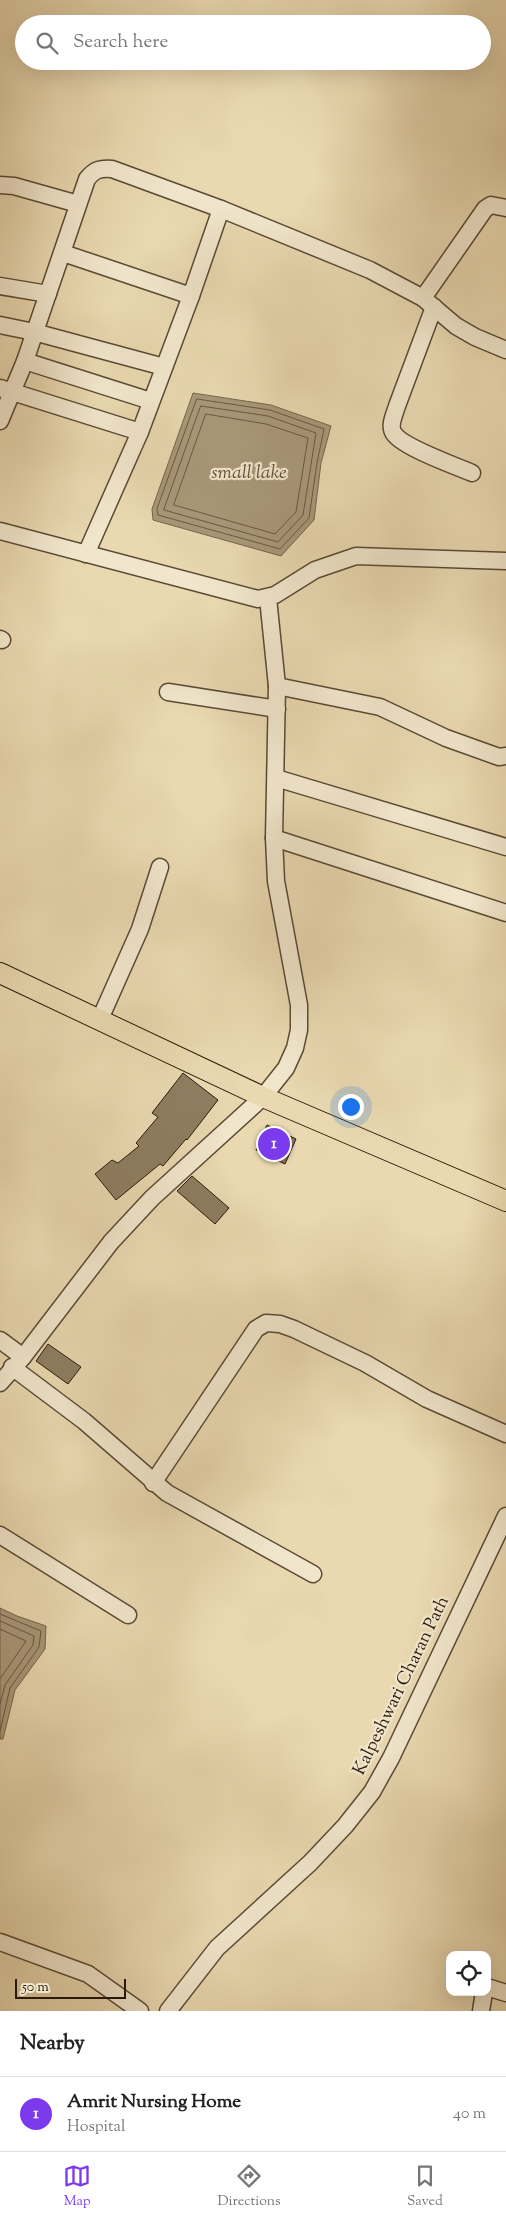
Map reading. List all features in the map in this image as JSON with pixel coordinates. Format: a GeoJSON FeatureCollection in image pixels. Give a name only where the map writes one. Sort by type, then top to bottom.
{"type":"FeatureCollection","features":[{"type":"Feature","properties":{"kind":"main road"},"geometry":{"type":"LineString","coordinates":[[0,973],[263,1097],[506,1201]]}},
{"type":"Feature","properties":{"kind":"street"},"geometry":{"type":"LineString","coordinates":[[0,421],[6,389],[25,362],[87,178],[101,168],[112,169],[220,209],[370,270],[429,302],[456,326],[475,337],[506,350]]}},
{"type":"Feature","properties":{"kind":"street"},"geometry":{"type":"LineString","coordinates":[[0,185],[14,186],[78,204]]}},
{"type":"Feature","properties":{"kind":"street"},"geometry":{"type":"LineString","coordinates":[[472,473],[411,446],[398,438],[392,431],[392,422],[429,302],[484,209],[490,205],[506,208]]}},
{"type":"Feature","properties":{"kind":"street"},"geometry":{"type":"LineString","coordinates":[[86,554],[140,432],[191,296],[220,209]]}},
{"type":"Feature","properties":{"kind":"street"},"geometry":{"type":"LineString","coordinates":[[63,253],[191,296]]}},
{"type":"Feature","properties":{"kind":"street"},"geometry":{"type":"LineString","coordinates":[[0,286],[48,294]]}},
{"type":"Feature","properties":{"kind":"street"},"geometry":{"type":"LineString","coordinates":[[0,325],[34,332],[164,367]]}},
{"type":"Feature","properties":{"kind":"street"},"geometry":{"type":"LineString","coordinates":[[25,362],[151,401]]}},
{"type":"Feature","properties":{"kind":"street"},"geometry":{"type":"LineString","coordinates":[[6,389],[140,432]]}},
{"type":"Feature","properties":{"kind":"street"},"geometry":{"type":"LineString","coordinates":[[0,531],[258,599],[268,598],[315,570],[356,556],[506,561]]}},
{"type":"Feature","properties":{"kind":"street"},"geometry":{"type":"LineString","coordinates":[[0,1383],[111,1242],[152,1198],[263,1097],[286,1068],[295,1048],[299,1030],[299,1005],[276,881],[274,838],[277,686],[268,598]]}},
{"type":"Feature","properties":{"kind":"street"},"geometry":{"type":"LineString","coordinates":[[277,686],[380,707],[455,742],[499,757],[506,756]]}},
{"type":"Feature","properties":{"kind":"street"},"geometry":{"type":"LineString","coordinates":[[168,692],[277,709]]}},
{"type":"Feature","properties":{"kind":"street"},"geometry":{"type":"LineString","coordinates":[[276,778],[506,847]]}},
{"type":"Feature","properties":{"kind":"street"},"geometry":{"type":"LineString","coordinates":[[274,838],[506,913]]}},
{"type":"Feature","properties":{"kind":"street"},"geometry":{"type":"LineString","coordinates":[[100,1019],[140,929],[160,867]]}},
{"type":"Feature","properties":{"kind":"street"},"geometry":{"type":"LineString","coordinates":[[153,1483],[256,1329],[266,1323],[280,1324],[294,1329],[365,1363],[426,1399],[506,1434]]}},
{"type":"Feature","properties":{"kind":"street"},"geometry":{"type":"LineString","coordinates":[[0,1340],[18,1362],[153,1483],[181,1502],[313,1574]]}},
{"type":"Feature","properties":{"kind":"street","name":"Kalpeshwari Charan Path"},"geometry":{"type":"LineString","coordinates":[[168,2011],[217,1948],[310,1863],[345,1826],[372,1792],[391,1758],[506,1516]]}},
{"type":"Feature","properties":{"kind":"street"},"geometry":{"type":"LineString","coordinates":[[0,1536],[128,1615]]}},
{"type":"Feature","properties":{"kind":"street"},"geometry":{"type":"LineString","coordinates":[[0,1942],[88,1974],[140,2011]]}},
{"type":"Feature","properties":{"kind":"street"},"geometry":{"type":"LineString","coordinates":[[491,1988],[506,1993]]}},
{"type":"Feature","properties":{"kind":"street"},"geometry":{"type":"LineString","coordinates":[[481,2011],[483,1996]]}},
{"type":"Feature","properties":{"kind":"water","name":"small lake"},"geometry":{"type":"Polygon","coordinates":[[[193,393],[271,405],[331,426],[321,463],[314,520],[281,556],[153,520],[152,509],[193,393]]]}},
{"type":"Feature","properties":{"kind":"water"},"geometry":{"type":"Polygon","coordinates":[[[0,1608],[46,1626],[45,1649],[15,1690],[3,1739],[0,1739],[0,1608]]]}},
{"type":"Feature","properties":{"kind":"building"},"geometry":{"type":"Polygon","coordinates":[[[183,1073],[218,1100],[187,1140],[163,1166],[160,1164],[116,1200],[95,1174],[112,1160],[118,1163],[139,1146],[136,1143],[158,1117],[152,1113],[183,1073]]]}},
{"type":"Feature","properties":{"kind":"building"},"geometry":{"type":"Polygon","coordinates":[[[267,1125],[296,1139],[285,1164],[256,1150],[267,1125]]]}},
{"type":"Feature","properties":{"kind":"building"},"geometry":{"type":"Polygon","coordinates":[[[192,1176],[229,1208],[215,1224],[177,1191],[192,1176]]]}},
{"type":"Feature","properties":{"kind":"building"},"geometry":{"type":"Polygon","coordinates":[[[48,1344],[81,1367],[68,1384],[36,1361],[48,1344]]]}},
{"type":"Feature","properties":{"kind":"place","name":"Amrit Nursing Home"},"geometry":{"type":"Point","coordinates":[274,1144]}}]}
